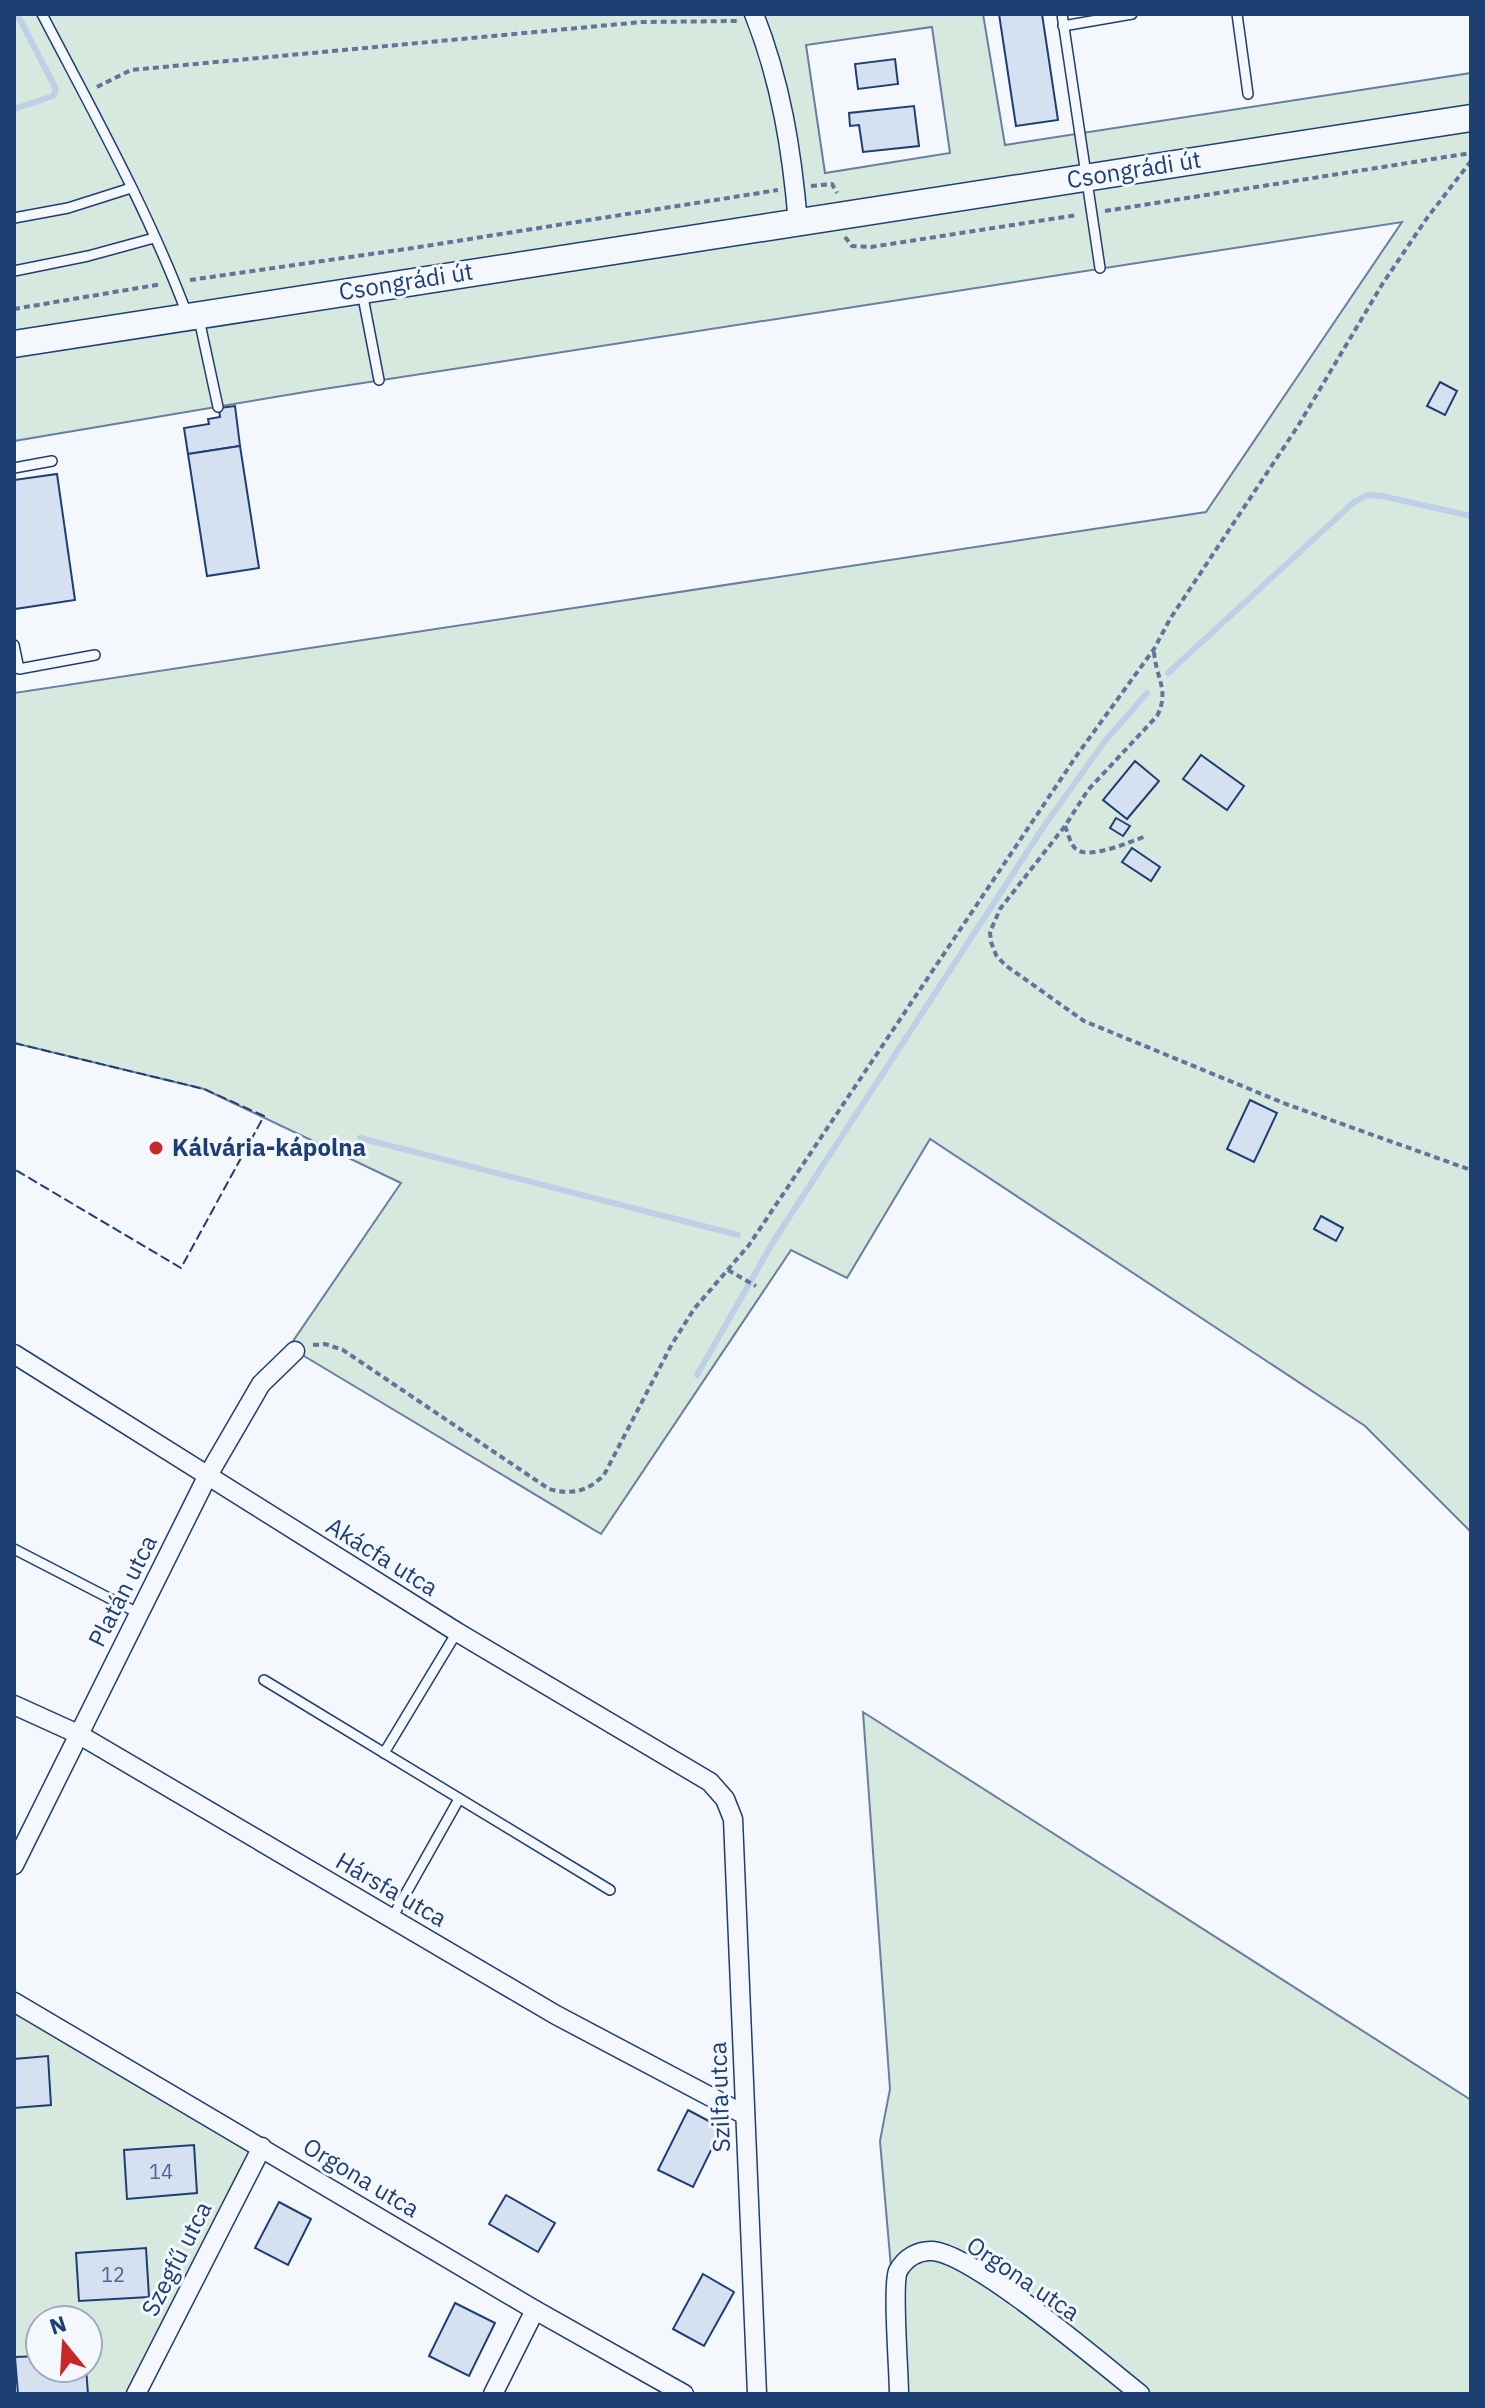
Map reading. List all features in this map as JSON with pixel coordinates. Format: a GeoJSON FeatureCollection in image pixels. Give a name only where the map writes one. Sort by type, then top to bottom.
{"type":"FeatureCollection","features":[{"type":"Feature","properties":{"kind":"main road","name":"Csongrádi út"},"geometry":{"type":"LineString","coordinates":[[14,344],[1471,118]]}},
{"type":"Feature","properties":{"kind":"street"},"geometry":{"type":"LineString","coordinates":[[755,17],[775,75],[787,124],[798,223]]}},
{"type":"Feature","properties":{"kind":"street","name":"Platán utca"},"geometry":{"type":"LineString","coordinates":[[14,1865],[207,1477],[261,1384],[295,1351]]}},
{"type":"Feature","properties":{"kind":"street","name":"Akácfa utca"},"geometry":{"type":"LineString","coordinates":[[14,1354],[457,1632],[710,1782],[725,1799]]}},
{"type":"Feature","properties":{"kind":"street","name":"Hársfa utca"},"geometry":{"type":"LineString","coordinates":[[14,1705],[78,1734],[556,2015],[745,2115]]}},
{"type":"Feature","properties":{"kind":"street","name":"Szilfa utca"},"geometry":{"type":"LineString","coordinates":[[725,1799],[733,1819],[757,2394]]}},
{"type":"Feature","properties":{"kind":"street","name":"Orgona utca"},"geometry":{"type":"LineString","coordinates":[[14,2002],[535,2310],[684,2394]]}},
{"type":"Feature","properties":{"kind":"street","name":"Szegfű utca"},"geometry":{"type":"LineString","coordinates":[[136,2394],[262,2147]]}},
{"type":"Feature","properties":{"kind":"street","name":"Orgona utca"},"geometry":{"type":"LineString","coordinates":[[899,2394],[896,2275],[912,2255],[923,2251],[936,2251],[979,2272],[1140,2394]]}},
{"type":"Feature","properties":{"kind":"street"},"geometry":{"type":"LineString","coordinates":[[493,2394],[535,2310]]}},
{"type":"Feature","properties":{"kind":"lane"},"geometry":{"type":"LineString","coordinates":[[42,14],[193,316],[218,407]]}},
{"type":"Feature","properties":{"kind":"lane"},"geometry":{"type":"LineString","coordinates":[[1062,14],[1100,268]]}},
{"type":"Feature","properties":{"kind":"lane"},"geometry":{"type":"LineString","coordinates":[[1063,26],[1132,14]]}},
{"type":"Feature","properties":{"kind":"lane"},"geometry":{"type":"LineString","coordinates":[[1237,14],[1248,94]]}},
{"type":"Feature","properties":{"kind":"lane"},"geometry":{"type":"LineString","coordinates":[[14,218],[68,208],[131,188]]}},
{"type":"Feature","properties":{"kind":"lane"},"geometry":{"type":"LineString","coordinates":[[14,271],[154,238]]}},
{"type":"Feature","properties":{"kind":"lane"},"geometry":{"type":"LineString","coordinates":[[362,289],[379,380]]}},
{"type":"Feature","properties":{"kind":"lane"},"geometry":{"type":"LineString","coordinates":[[14,468],[52,461]]}},
{"type":"Feature","properties":{"kind":"lane"},"geometry":{"type":"LineString","coordinates":[[14,645],[19,669],[95,655]]}},
{"type":"Feature","properties":{"kind":"lane"},"geometry":{"type":"LineString","coordinates":[[14,1549],[138,1613]]}},
{"type":"Feature","properties":{"kind":"lane"},"geometry":{"type":"LineString","coordinates":[[384,1753],[457,1632]]}},
{"type":"Feature","properties":{"kind":"lane"},"geometry":{"type":"LineString","coordinates":[[264,1680],[610,1890]]}},
{"type":"Feature","properties":{"kind":"lane"},"geometry":{"type":"LineString","coordinates":[[392,1918],[459,1799]]}},
{"type":"Feature","properties":{"kind":"path"},"geometry":{"type":"LineString","coordinates":[[83,93],[131,70],[642,22],[755,17]]}},
{"type":"Feature","properties":{"kind":"path"},"geometry":{"type":"LineString","coordinates":[[295,1351],[309,1345],[325,1344],[343,1350],[549,1489],[565,1493],[581,1491],[604,1475],[672,1344],[694,1309],[749,1245],[1077,755],[1154,649],[1170,619],[1298,426],[1383,283],[1471,161]]}},
{"type":"Feature","properties":{"kind":"path"},"geometry":{"type":"LineString","coordinates":[[1154,649],[1155,669],[1164,696],[1157,716],[1088,790],[994,921],[990,932],[996,955],[1005,965],[1084,1021],[1286,1104],[1471,1170]]}},
{"type":"Feature","properties":{"kind":"path"},"geometry":{"type":"LineString","coordinates":[[1065,826],[1073,847],[1080,852],[1094,853],[1144,837]]}},
{"type":"Feature","properties":{"kind":"path"},"geometry":{"type":"LineString","coordinates":[[728,1270],[756,1286]]}},
{"type":"Feature","properties":{"kind":"shaded area"},"geometry":{"type":"Polygon","coordinates":[[[14,14],[983,14],[1005,145],[1471,73],[1471,1532],[1365,1426],[930,1139],[847,1278],[791,1250],[601,1534],[289,1347],[401,1183],[204,1089],[14,1043],[14,693],[1206,512],[1402,222],[311,391],[14,441],[14,14]],[[932,27],[806,45],[825,173],[950,153],[932,27]]]}},
{"type":"Feature","properties":{"kind":"shaded area"},"geometry":{"type":"Polygon","coordinates":[[[863,1712],[1471,2100],[1471,2394],[902,2394],[880,2141],[890,2089],[863,1712]]]}},
{"type":"Feature","properties":{"kind":"shaded area"},"geometry":{"type":"Polygon","coordinates":[[[14,2003],[261,2147],[136,2394],[14,2394],[14,2003]]]}},
{"type":"Feature","properties":{"kind":"building"},"geometry":{"type":"Polygon","coordinates":[[[999,14],[1042,14],[1058,120],[1016,126],[999,14]]]}},
{"type":"Feature","properties":{"kind":"building"},"geometry":{"type":"Polygon","coordinates":[[[895,59],[898,84],[858,89],[855,64],[895,59]]]}},
{"type":"Feature","properties":{"kind":"building"},"geometry":{"type":"Polygon","coordinates":[[[914,106],[919,146],[863,152],[859,125],[850,126],[849,113],[914,106]]]}},
{"type":"Feature","properties":{"kind":"building"},"geometry":{"type":"Polygon","coordinates":[[[1440,382],[1457,391],[1445,415],[1427,406],[1440,382]]]}},
{"type":"Feature","properties":{"kind":"building"},"geometry":{"type":"Polygon","coordinates":[[[235,406],[240,446],[188,454],[184,428],[209,424],[208,419],[220,417],[219,408],[235,406]]]}},
{"type":"Feature","properties":{"kind":"building"},"geometry":{"type":"Polygon","coordinates":[[[240,446],[259,568],[207,576],[188,454],[240,446]]]}},
{"type":"Feature","properties":{"kind":"building"},"geometry":{"type":"Polygon","coordinates":[[[57,474],[75,600],[15,609],[14,480],[57,474]]]}},
{"type":"Feature","properties":{"kind":"building"},"geometry":{"type":"Polygon","coordinates":[[[1201,755],[1244,786],[1227,810],[1183,779],[1201,755]]]}},
{"type":"Feature","properties":{"kind":"building"},"geometry":{"type":"Polygon","coordinates":[[[1135,761],[1159,781],[1127,819],[1103,800],[1135,761]]]}},
{"type":"Feature","properties":{"kind":"building"},"geometry":{"type":"Polygon","coordinates":[[[1116,818],[1130,826],[1123,836],[1110,828],[1116,818]]]}},
{"type":"Feature","properties":{"kind":"building"},"geometry":{"type":"Polygon","coordinates":[[[1132,848],[1160,867],[1151,881],[1122,862],[1132,848]]]}},
{"type":"Feature","properties":{"kind":"building"},"geometry":{"type":"Polygon","coordinates":[[[1250,1100],[1277,1113],[1254,1162],[1227,1149],[1250,1100]]]}},
{"type":"Feature","properties":{"kind":"building"},"geometry":{"type":"Polygon","coordinates":[[[1321,1216],[1343,1228],[1336,1241],[1314,1229],[1321,1216]]]}},
{"type":"Feature","properties":{"kind":"building"},"geometry":{"type":"Polygon","coordinates":[[[48,2056],[51,2105],[14,2108],[14,2059],[48,2056]]]}},
{"type":"Feature","properties":{"kind":"building"},"geometry":{"type":"Polygon","coordinates":[[[688,2110],[722,2128],[693,2187],[658,2170],[688,2110]]]}},
{"type":"Feature","properties":{"kind":"building"},"geometry":{"type":"Polygon","coordinates":[[[194,2145],[197,2193],[127,2199],[124,2150],[194,2145]]]}},
{"type":"Feature","properties":{"kind":"building"},"geometry":{"type":"Polygon","coordinates":[[[506,2195],[555,2223],[538,2252],[489,2224],[506,2195]]]}},
{"type":"Feature","properties":{"kind":"building"},"geometry":{"type":"Polygon","coordinates":[[[279,2202],[311,2219],[288,2265],[255,2248],[279,2202]]]}},
{"type":"Feature","properties":{"kind":"building"},"geometry":{"type":"Polygon","coordinates":[[[146,2248],[149,2297],[79,2301],[76,2253],[146,2248]]]}},
{"type":"Feature","properties":{"kind":"building"},"geometry":{"type":"Polygon","coordinates":[[[703,2274],[734,2292],[704,2346],[673,2329],[703,2274]]]}},
{"type":"Feature","properties":{"kind":"building"},"geometry":{"type":"Polygon","coordinates":[[[455,2303],[495,2323],[469,2376],[429,2356],[455,2303]]]}},
{"type":"Feature","properties":{"kind":"building"},"geometry":{"type":"Polygon","coordinates":[[[15,2357],[24,2357],[24,2384],[87,2384],[88,2394],[18,2394],[15,2357]]]}},
{"type":"Feature","properties":{"kind":"waterway"},"geometry":{"type":"LineString","coordinates":[[14,109],[53,96],[56,89],[17,14]]}},
{"type":"Feature","properties":{"kind":"waterway"},"geometry":{"type":"LineString","coordinates":[[1168,673],[1354,502],[1368,495],[1382,496],[1471,516]]}},
{"type":"Feature","properties":{"kind":"waterway"},"geometry":{"type":"LineString","coordinates":[[697,1375],[773,1242],[1044,826],[1105,741],[1147,693]]}},
{"type":"Feature","properties":{"kind":"waterway"},"geometry":{"type":"LineString","coordinates":[[360,1138],[738,1235]]}},
{"type":"Feature","properties":{"kind":"fence"},"geometry":{"type":"LineString","coordinates":[[14,1043],[204,1089],[264,1116],[181,1268],[14,1169]]}},
{"type":"Feature","properties":{"kind":"place","name":"Kálvária-kápolna"},"geometry":{"type":"Point","coordinates":[156,1148]}}]}
